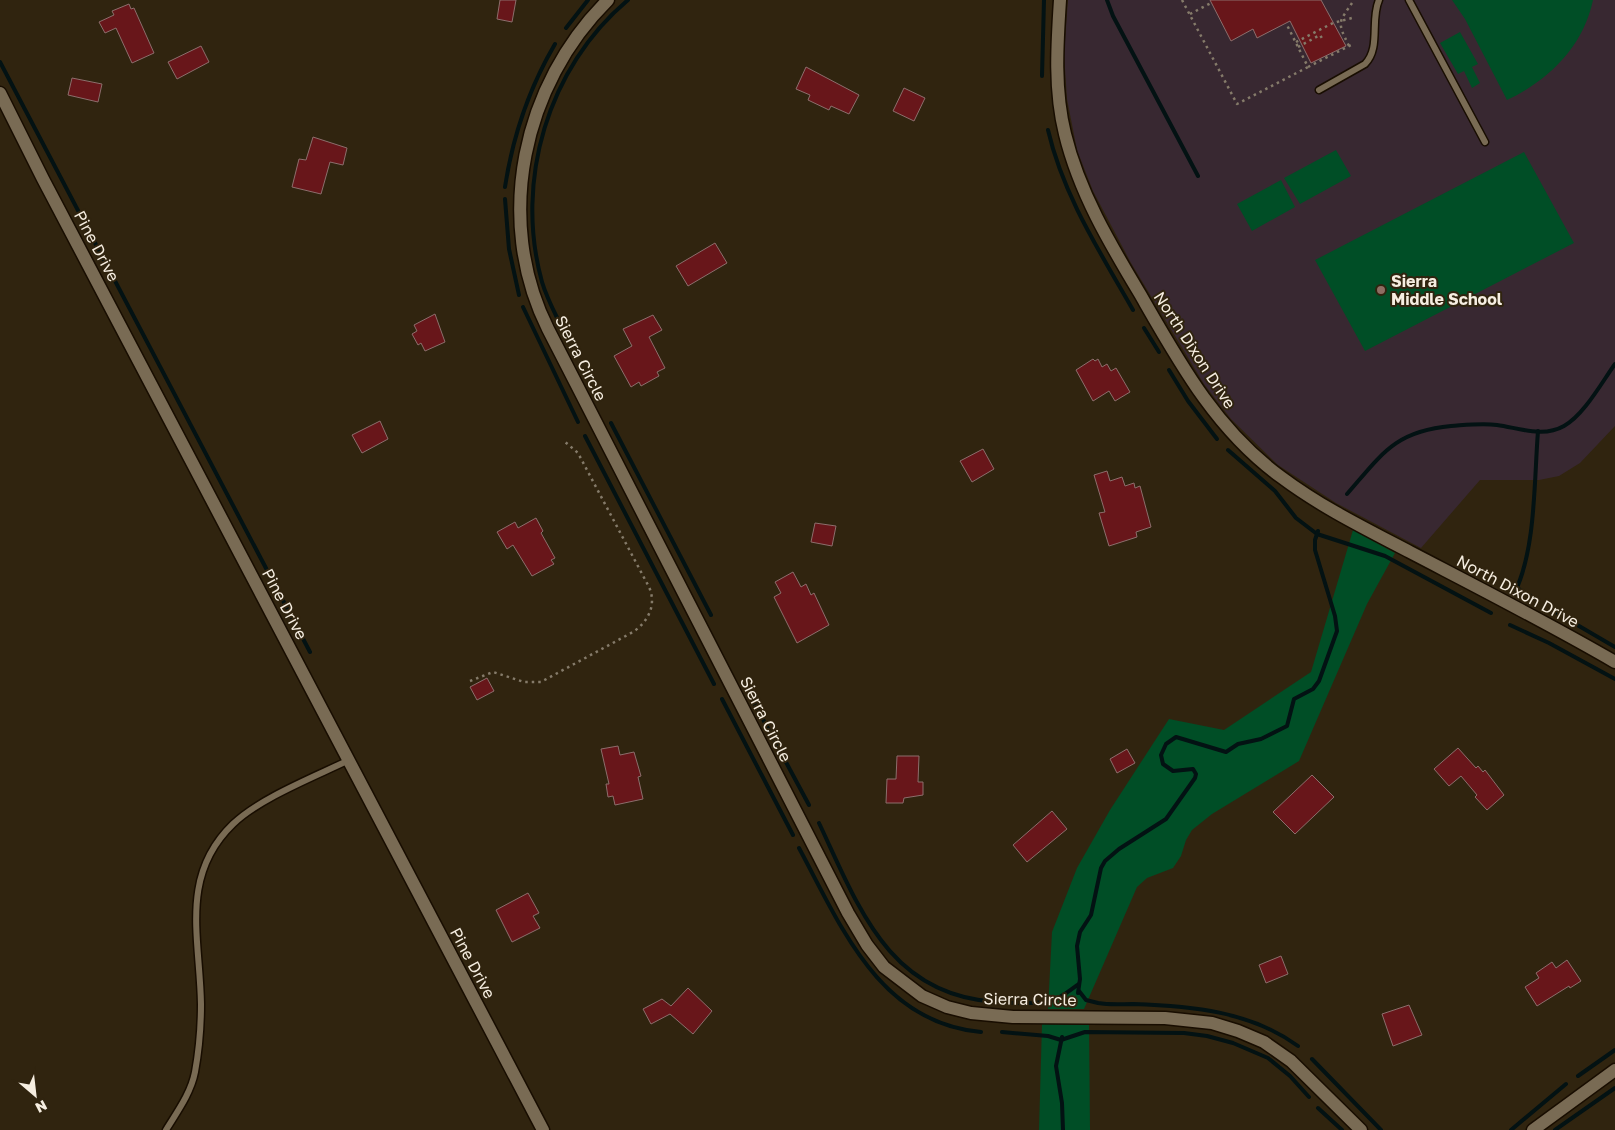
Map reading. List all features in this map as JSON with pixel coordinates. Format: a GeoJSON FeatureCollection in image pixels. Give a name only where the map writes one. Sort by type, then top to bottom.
{"type":"FeatureCollection","features":[{"type":"Feature","properties":{"kind":"street","name":"Sierra Circle"},"geometry":{"type":"LineString","coordinates":[[608,0],[585,24],[568,46],[550,80],[532,126],[523,170],[520,216],[524,258],[530,283],[552,336],[813,846],[867,946],[884,968],[914,991],[938,1004],[964,1012],[1014,1017],[1165,1018],[1212,1023],[1238,1031],[1264,1042],[1291,1061],[1361,1130]]}},
{"type":"Feature","properties":{"kind":"street","name":"North Dixon Drive"},"geometry":{"type":"LineString","coordinates":[[1060,0],[1057,83],[1064,129],[1076,170],[1088,198],[1136,288],[1184,368],[1222,423],[1260,460],[1311,497],[1615,662]]}},
{"type":"Feature","properties":{"kind":"street","name":"Pine Drive"},"geometry":{"type":"LineString","coordinates":[[0,92],[48,187],[543,1130]]}},
{"type":"Feature","properties":{"kind":"street"},"geometry":{"type":"LineString","coordinates":[[1533,1130],[1615,1070]]}},
{"type":"Feature","properties":{"kind":"lane"},"geometry":{"type":"LineString","coordinates":[[1319,90],[1360,67],[1370,58],[1374,46],[1376,10],[1379,0]]}},
{"type":"Feature","properties":{"kind":"lane"},"geometry":{"type":"LineString","coordinates":[[1409,0],[1485,142]]}},
{"type":"Feature","properties":{"kind":"lane"},"geometry":{"type":"LineString","coordinates":[[166,1130],[183,1102],[195,1074],[201,1004],[195,912],[199,881],[215,845],[233,824],[258,805],[349,760]]}},
{"type":"Feature","properties":{"kind":"path"},"geometry":{"type":"LineString","coordinates":[[1182,0],[1238,104],[1353,44]]}},
{"type":"Feature","properties":{"kind":"path"},"geometry":{"type":"LineString","coordinates":[[1349,46],[1340,27],[1340,21],[1354,0]]}},
{"type":"Feature","properties":{"kind":"path"},"geometry":{"type":"LineString","coordinates":[[1190,14],[1211,3]]}},
{"type":"Feature","properties":{"kind":"path"},"geometry":{"type":"LineString","coordinates":[[1296,42],[1340,21],[1352,18]]}},
{"type":"Feature","properties":{"kind":"path"},"geometry":{"type":"LineString","coordinates":[[1286,23],[1308,67]]}},
{"type":"Feature","properties":{"kind":"path"},"geometry":{"type":"LineString","coordinates":[[1298,46],[1320,35],[1323,40]]}},
{"type":"Feature","properties":{"kind":"path"},"geometry":{"type":"LineString","coordinates":[[470,681],[493,672],[524,682],[544,680],[628,635],[643,625],[649,614],[652,596],[648,587],[578,453],[564,441]]}},
{"type":"Feature","properties":{"kind":"shaded area","name":"Sierra Middle School"},"geometry":{"type":"Polygon","coordinates":[[[1068,0],[1615,0],[1615,426],[1580,463],[1559,476],[1539,480],[1480,480],[1421,548],[1336,503],[1278,465],[1231,419],[1204,384],[1131,263],[1093,191],[1077,150],[1067,99],[1064,54],[1068,0]]]}},
{"type":"Feature","properties":{"kind":"green space"},"geometry":{"type":"Polygon","coordinates":[[[1452,0],[1593,0],[1581,33],[1562,60],[1537,83],[1507,100],[1465,19],[1452,0]]]}},
{"type":"Feature","properties":{"kind":"green space"},"geometry":{"type":"Polygon","coordinates":[[[1460,32],[1478,64],[1472,67],[1480,83],[1472,88],[1464,71],[1458,74],[1440,43],[1460,32]]]}},
{"type":"Feature","properties":{"kind":"green space"},"geometry":{"type":"Polygon","coordinates":[[[1336,150],[1351,176],[1300,204],[1284,178],[1336,150]]]}},
{"type":"Feature","properties":{"kind":"green space"},"geometry":{"type":"Polygon","coordinates":[[[1524,152],[1574,243],[1365,351],[1315,260],[1524,152]]]}},
{"type":"Feature","properties":{"kind":"green space"},"geometry":{"type":"Polygon","coordinates":[[[1281,180],[1295,207],[1252,231],[1237,204],[1281,180]]]}},
{"type":"Feature","properties":{"kind":"green space"},"geometry":{"type":"Polygon","coordinates":[[[1353,530],[1395,553],[1367,604],[1299,761],[1212,814],[1192,830],[1186,840],[1181,856],[1173,868],[1147,878],[1137,887],[1084,1009],[1048,1009],[1052,932],[1077,868],[1110,810],[1169,719],[1224,730],[1311,672],[1353,530]]]}},
{"type":"Feature","properties":{"kind":"green space"},"geometry":{"type":"Polygon","coordinates":[[[1042,1024],[1089,1025],[1090,1130],[1039,1130],[1042,1024]]]}},
{"type":"Feature","properties":{"kind":"building"},"geometry":{"type":"Polygon","coordinates":[[[500,0],[516,0],[512,22],[497,19],[500,0]]]}},
{"type":"Feature","properties":{"kind":"building"},"geometry":{"type":"Polygon","coordinates":[[[1210,0],[1321,0],[1346,46],[1311,63],[1290,21],[1257,38],[1253,29],[1231,41],[1210,0]]]}},
{"type":"Feature","properties":{"kind":"building"},"geometry":{"type":"Polygon","coordinates":[[[129,4],[131,9],[134,8],[154,53],[132,63],[116,28],[105,33],[99,22],[114,15],[112,11],[129,4]]]}},
{"type":"Feature","properties":{"kind":"building"},"geometry":{"type":"Polygon","coordinates":[[[201,46],[209,62],[177,79],[168,62],[201,46]]]}},
{"type":"Feature","properties":{"kind":"building"},"geometry":{"type":"Polygon","coordinates":[[[806,67],[859,95],[849,114],[831,106],[829,110],[808,100],[810,95],[796,89],[806,67]]]}},
{"type":"Feature","properties":{"kind":"building"},"geometry":{"type":"Polygon","coordinates":[[[72,78],[102,84],[98,102],[68,95],[72,78]]]}},
{"type":"Feature","properties":{"kind":"building"},"geometry":{"type":"Polygon","coordinates":[[[904,88],[925,98],[914,121],[893,111],[904,88]]]}},
{"type":"Feature","properties":{"kind":"building"},"geometry":{"type":"Polygon","coordinates":[[[313,137],[347,148],[343,165],[330,162],[321,194],[292,187],[299,159],[306,160],[313,137]]]}},
{"type":"Feature","properties":{"kind":"building"},"geometry":{"type":"Polygon","coordinates":[[[715,243],[727,263],[688,286],[676,266],[715,243]]]}},
{"type":"Feature","properties":{"kind":"building"},"geometry":{"type":"Polygon","coordinates":[[[435,314],[445,342],[425,351],[421,343],[418,345],[412,334],[417,331],[414,325],[435,314]]]}},
{"type":"Feature","properties":{"kind":"building"},"geometry":{"type":"Polygon","coordinates":[[[653,315],[662,330],[649,337],[665,368],[657,372],[659,376],[641,386],[639,382],[631,387],[614,356],[632,346],[623,329],[653,315]]]}},
{"type":"Feature","properties":{"kind":"building"},"geometry":{"type":"Polygon","coordinates":[[[1093,359],[1095,361],[1098,359],[1102,367],[1107,364],[1111,371],[1116,368],[1130,392],[1115,401],[1109,391],[1093,401],[1076,370],[1093,359]]]}},
{"type":"Feature","properties":{"kind":"building"},"geometry":{"type":"Polygon","coordinates":[[[380,421],[388,439],[362,453],[352,435],[380,421]]]}},
{"type":"Feature","properties":{"kind":"building"},"geometry":{"type":"Polygon","coordinates":[[[983,449],[994,469],[972,482],[960,461],[983,449]]]}},
{"type":"Feature","properties":{"kind":"building"},"geometry":{"type":"Polygon","coordinates":[[[1107,471],[1110,481],[1122,477],[1125,486],[1134,483],[1135,488],[1140,486],[1151,527],[1136,532],[1137,537],[1109,546],[1099,513],[1105,512],[1094,475],[1107,471]]]}},
{"type":"Feature","properties":{"kind":"building"},"geometry":{"type":"Polygon","coordinates":[[[536,518],[543,531],[541,533],[555,558],[551,560],[554,564],[532,576],[513,545],[507,549],[497,532],[515,522],[518,528],[536,518]]]}},
{"type":"Feature","properties":{"kind":"building"},"geometry":{"type":"Polygon","coordinates":[[[815,523],[836,526],[832,546],[811,542],[815,523]]]}},
{"type":"Feature","properties":{"kind":"building"},"geometry":{"type":"Polygon","coordinates":[[[793,572],[801,587],[806,584],[811,595],[814,593],[829,625],[797,643],[774,597],[781,593],[775,582],[793,572]]]}},
{"type":"Feature","properties":{"kind":"building"},"geometry":{"type":"Polygon","coordinates":[[[487,678],[494,691],[477,700],[470,687],[487,678]]]}},
{"type":"Feature","properties":{"kind":"building"},"geometry":{"type":"Polygon","coordinates":[[[618,746],[620,755],[634,752],[641,776],[638,777],[643,799],[615,805],[613,796],[608,797],[606,784],[609,784],[601,749],[618,746]]]}},
{"type":"Feature","properties":{"kind":"building"},"geometry":{"type":"Polygon","coordinates":[[[1458,748],[1476,768],[1478,766],[1483,772],[1485,770],[1504,795],[1487,810],[1475,797],[1477,795],[1461,776],[1449,786],[1434,769],[1458,748]]]}},
{"type":"Feature","properties":{"kind":"building"},"geometry":{"type":"Polygon","coordinates":[[[1127,749],[1135,763],[1117,773],[1110,759],[1127,749]]]}},
{"type":"Feature","properties":{"kind":"building"},"geometry":{"type":"Polygon","coordinates":[[[897,756],[919,756],[918,782],[923,782],[923,795],[904,798],[903,803],[886,803],[887,779],[896,779],[897,756]]]}},
{"type":"Feature","properties":{"kind":"building"},"geometry":{"type":"Polygon","coordinates":[[[1312,775],[1334,797],[1295,834],[1273,812],[1312,775]]]}},
{"type":"Feature","properties":{"kind":"building"},"geometry":{"type":"Polygon","coordinates":[[[1052,811],[1067,829],[1027,862],[1013,845],[1052,811]]]}},
{"type":"Feature","properties":{"kind":"building"},"geometry":{"type":"Polygon","coordinates":[[[528,893],[539,913],[533,916],[540,928],[512,942],[496,910],[528,893]]]}},
{"type":"Feature","properties":{"kind":"building"},"geometry":{"type":"Polygon","coordinates":[[[1281,956],[1288,974],[1266,983],[1259,965],[1281,956]]]}},
{"type":"Feature","properties":{"kind":"building"},"geometry":{"type":"Polygon","coordinates":[[[1567,960],[1581,981],[1570,988],[1569,986],[1537,1006],[1525,987],[1539,978],[1536,973],[1552,962],[1556,968],[1567,960]]]}},
{"type":"Feature","properties":{"kind":"building"},"geometry":{"type":"Polygon","coordinates":[[[688,988],[712,1011],[693,1034],[670,1014],[651,1024],[643,1009],[662,999],[671,1006],[688,988]]]}},
{"type":"Feature","properties":{"kind":"building"},"geometry":{"type":"Polygon","coordinates":[[[1409,1005],[1422,1035],[1393,1046],[1382,1014],[1409,1005]]]}},
{"type":"Feature","properties":{"kind":"waterway"},"geometry":{"type":"LineString","coordinates":[[566,28],[588,0]]}},
{"type":"Feature","properties":{"kind":"waterway"},"geometry":{"type":"LineString","coordinates":[[563,330],[544,288],[534,244],[532,205],[536,166],[544,128],[558,92],[577,58],[600,27],[628,0]]}},
{"type":"Feature","properties":{"kind":"waterway"},"geometry":{"type":"LineString","coordinates":[[1042,76],[1044,0]]}},
{"type":"Feature","properties":{"kind":"waterway"},"geometry":{"type":"LineString","coordinates":[[1107,0],[1113,16],[1198,176]]}},
{"type":"Feature","properties":{"kind":"waterway"},"geometry":{"type":"LineString","coordinates":[[505,187],[512,149],[523,113],[537,78],[555,44]]}},
{"type":"Feature","properties":{"kind":"waterway"},"geometry":{"type":"LineString","coordinates":[[0,62],[310,652]]}},
{"type":"Feature","properties":{"kind":"waterway"},"geometry":{"type":"LineString","coordinates":[[1048,130],[1063,177],[1073,200],[1133,310]]}},
{"type":"Feature","properties":{"kind":"waterway"},"geometry":{"type":"LineString","coordinates":[[505,199],[509,249],[519,295]]}},
{"type":"Feature","properties":{"kind":"waterway"},"geometry":{"type":"LineString","coordinates":[[523,307],[578,422]]}},
{"type":"Feature","properties":{"kind":"waterway"},"geometry":{"type":"LineString","coordinates":[[1144,328],[1159,352]]}},
{"type":"Feature","properties":{"kind":"waterway"},"geometry":{"type":"LineString","coordinates":[[1347,494],[1370,467],[1391,447],[1416,433],[1451,426],[1474,424],[1497,425],[1539,432],[1556,430],[1579,414],[1615,364]]}},
{"type":"Feature","properties":{"kind":"waterway"},"geometry":{"type":"LineString","coordinates":[[1169,370],[1188,401],[1217,439]]}},
{"type":"Feature","properties":{"kind":"waterway"},"geometry":{"type":"LineString","coordinates":[[611,423],[711,615]]}},
{"type":"Feature","properties":{"kind":"waterway"},"geometry":{"type":"LineString","coordinates":[[1515,592],[1522,574],[1530,535],[1535,492],[1538,431]]}},
{"type":"Feature","properties":{"kind":"waterway"},"geometry":{"type":"LineString","coordinates":[[585,436],[714,684]]}},
{"type":"Feature","properties":{"kind":"waterway"},"geometry":{"type":"LineString","coordinates":[[1228,450],[1275,491],[1296,518],[1317,534],[1385,556],[1491,613]]}},
{"type":"Feature","properties":{"kind":"waterway"},"geometry":{"type":"LineString","coordinates":[[1078,993],[1080,979],[1077,946],[1080,932],[1091,915],[1101,868],[1105,861],[1119,849],[1166,819],[1195,778],[1196,774],[1193,769],[1173,771],[1163,764],[1161,755],[1166,744],[1176,737],[1226,752],[1238,744],[1261,739],[1287,726],[1294,699],[1313,689],[1319,681],[1337,631],[1335,616],[1315,550],[1315,540],[1318,531]]}},
{"type":"Feature","properties":{"kind":"waterway"},"geometry":{"type":"LineString","coordinates":[[1517,588],[1537,600]]}},
{"type":"Feature","properties":{"kind":"waterway"},"geometry":{"type":"LineString","coordinates":[[1550,609],[1615,647]]}},
{"type":"Feature","properties":{"kind":"waterway"},"geometry":{"type":"LineString","coordinates":[[1510,625],[1549,643],[1615,679]]}},
{"type":"Feature","properties":{"kind":"waterway"},"geometry":{"type":"LineString","coordinates":[[744,684],[809,805]]}},
{"type":"Feature","properties":{"kind":"waterway"},"geometry":{"type":"LineString","coordinates":[[722,699],[793,835]]}},
{"type":"Feature","properties":{"kind":"waterway"},"geometry":{"type":"LineString","coordinates":[[819,823],[864,915],[883,942],[904,965],[929,983],[960,996],[997,1002],[1025,1003],[1041,1003],[1057,999],[1079,984]]}},
{"type":"Feature","properties":{"kind":"waterway"},"geometry":{"type":"LineString","coordinates":[[799,848],[848,938],[868,966],[890,990],[915,1010],[946,1025],[981,1032]]}},
{"type":"Feature","properties":{"kind":"waterway"},"geometry":{"type":"LineString","coordinates":[[1079,991],[1086,1000],[1098,1003],[1176,1006],[1240,1018],[1280,1034],[1298,1046]]}},
{"type":"Feature","properties":{"kind":"waterway"},"geometry":{"type":"LineString","coordinates":[[1002,1032],[1048,1036],[1061,1040],[1085,1032],[1184,1033],[1207,1036],[1233,1043],[1268,1058],[1290,1076],[1309,1097]]}},
{"type":"Feature","properties":{"kind":"waterway"},"geometry":{"type":"LineString","coordinates":[[1062,1037],[1056,1066],[1062,1103],[1063,1130]]}},
{"type":"Feature","properties":{"kind":"waterway"},"geometry":{"type":"LineString","coordinates":[[1578,1076],[1615,1050]]}},
{"type":"Feature","properties":{"kind":"waterway"},"geometry":{"type":"LineString","coordinates":[[1312,1059],[1381,1130]]}},
{"type":"Feature","properties":{"kind":"waterway"},"geometry":{"type":"LineString","coordinates":[[1511,1130],[1566,1084]]}},
{"type":"Feature","properties":{"kind":"waterway"},"geometry":{"type":"LineString","coordinates":[[1555,1130],[1615,1088]]}},
{"type":"Feature","properties":{"kind":"waterway"},"geometry":{"type":"LineString","coordinates":[[1318,1108],[1342,1130]]}},
{"type":"Feature","properties":{"kind":"place","name":"Sierra Middle School"},"geometry":{"type":"Point","coordinates":[1381,290]}}]}
